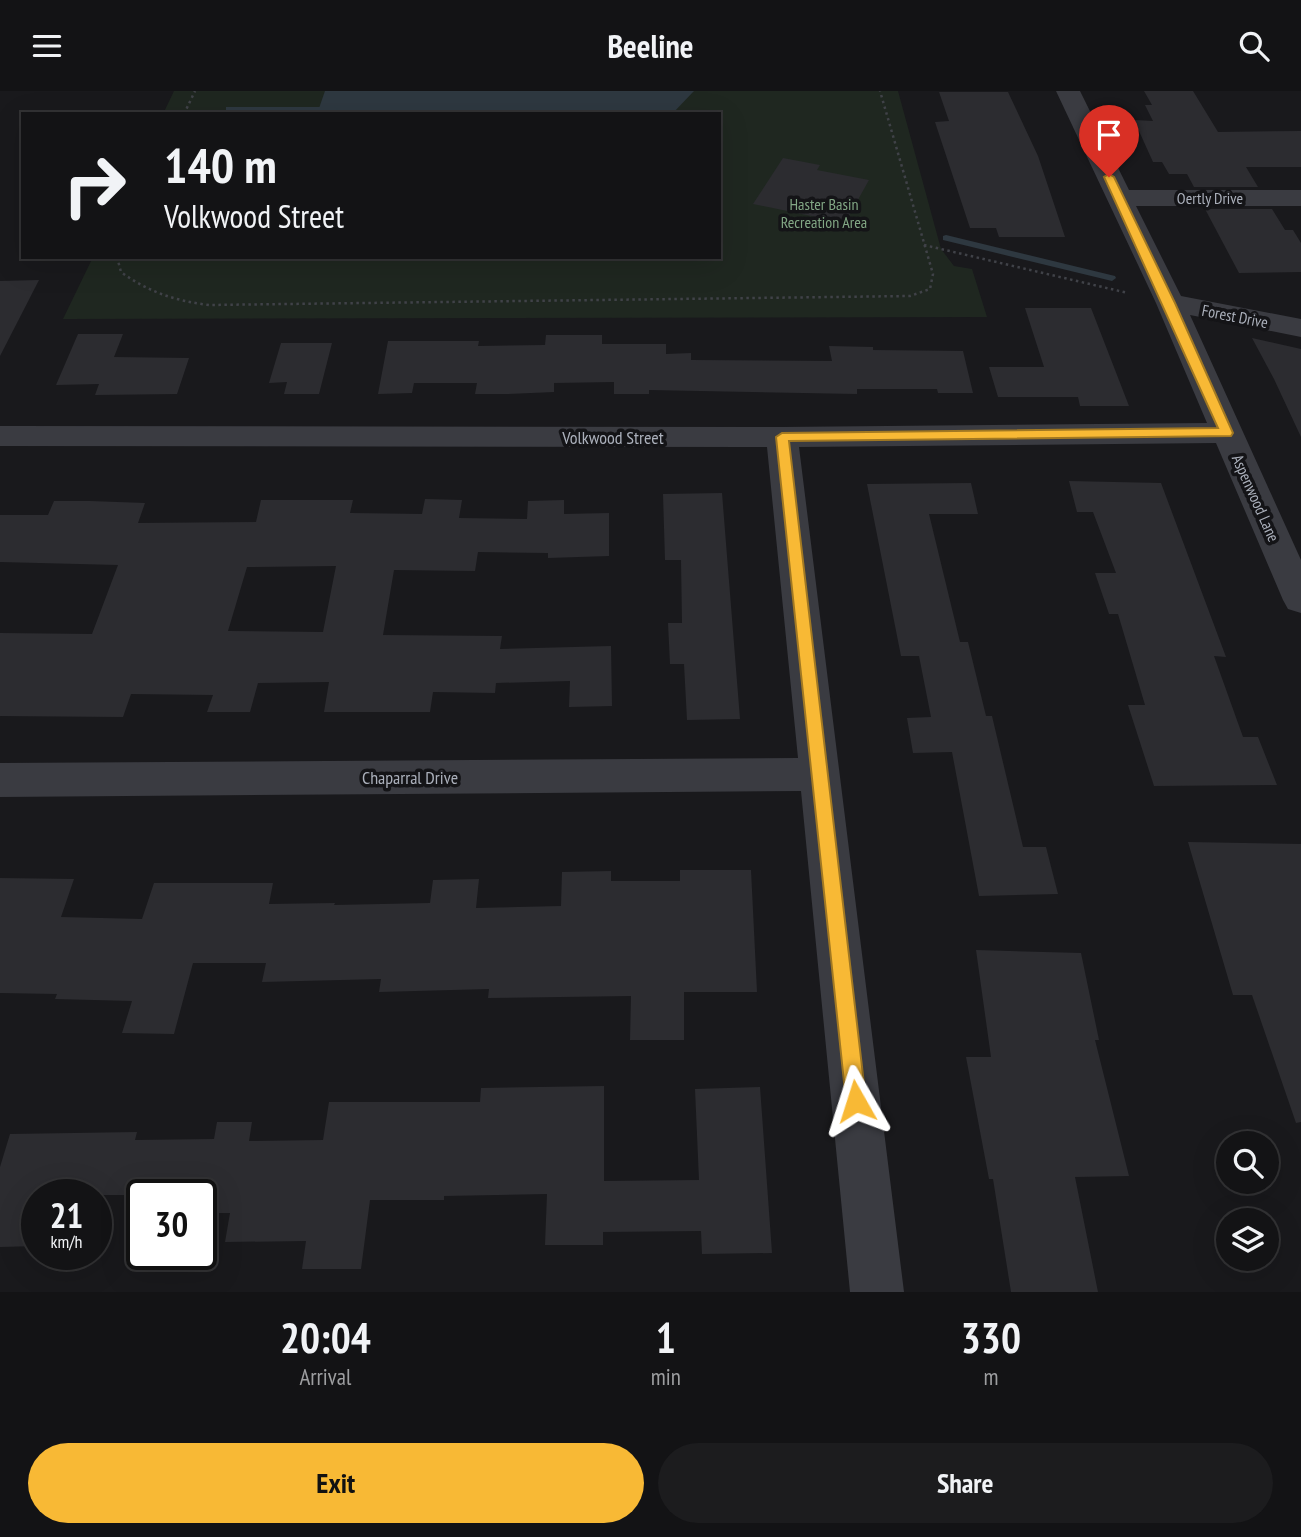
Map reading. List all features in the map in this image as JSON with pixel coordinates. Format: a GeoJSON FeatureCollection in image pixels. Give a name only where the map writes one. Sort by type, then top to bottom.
{"type":"FeatureCollection","features":[{"type":"Feature","properties":{"kind":"street","name":"Aspenwood Lane"},"geometry":{"type":"LineString","coordinates":[[1069,91],[1170,303],[1301,600]]}},
{"type":"Feature","properties":{"kind":"street","name":"Oertly Drive"},"geometry":{"type":"LineString","coordinates":[[1119,198],[1301,198]]}},
{"type":"Feature","properties":{"kind":"street","name":"Forest Drive"},"geometry":{"type":"LineString","coordinates":[[1170,303],[1301,328]]}},
{"type":"Feature","properties":{"kind":"street","name":"Volkwood Street"},"geometry":{"type":"LineString","coordinates":[[0,436],[782,437],[1227,433]]}},
{"type":"Feature","properties":{"kind":"street"},"geometry":{"type":"LineString","coordinates":[[782,437],[877,1292]]}},
{"type":"Feature","properties":{"kind":"street","name":"Chaparral Drive"},"geometry":{"type":"LineString","coordinates":[[0,780],[820,773]]}},
{"type":"Feature","properties":{"kind":"path"},"geometry":{"type":"LineString","coordinates":[[185,112],[195,91]]}},
{"type":"Feature","properties":{"kind":"path"},"geometry":{"type":"LineString","coordinates":[[118,259],[121,272],[152,293],[180,302],[208,305],[910,296],[930,289],[933,274],[880,91]]}},
{"type":"Feature","properties":{"kind":"path"},"geometry":{"type":"LineString","coordinates":[[925,244],[1170,303]]}},
{"type":"Feature","properties":{"kind":"green space","name":"Haster Basin Recreation Area"},"geometry":{"type":"Polygon","coordinates":[[[174,91],[898,91],[941,249],[954,266],[972,269],[987,317],[63,319],[92,259],[721,259],[721,112],[164,112],[174,91]]]}},
{"type":"Feature","properties":{"kind":"shaded area"},"geometry":{"type":"Polygon","coordinates":[[[325,91],[694,91],[674,112],[318,112],[325,91]]]}},
{"type":"Feature","properties":{"kind":"building"},"geometry":{"type":"Polygon","coordinates":[[[1144,91],[1193,91],[1218,132],[1301,131],[1301,167],[1246,167],[1258,187],[1194,187],[1187,174],[1169,174],[1162,162],[1153,162],[1134,120],[1153,121],[1145,105],[1152,105],[1144,91]]]}},
{"type":"Feature","properties":{"kind":"building"},"geometry":{"type":"Polygon","coordinates":[[[939,92],[1008,92],[1038,156],[1065,237],[999,237],[996,228],[970,228],[935,122],[949,121],[939,92]]]}},
{"type":"Feature","properties":{"kind":"building"},"geometry":{"type":"Polygon","coordinates":[[[783,158],[820,165],[817,170],[869,180],[845,223],[753,204],[783,158]]]}},
{"type":"Feature","properties":{"kind":"building"},"geometry":{"type":"Polygon","coordinates":[[[1205,209],[1272,209],[1285,230],[1293,230],[1301,243],[1301,272],[1239,273],[1205,209]]]}},
{"type":"Feature","properties":{"kind":"building"},"geometry":{"type":"Polygon","coordinates":[[[39,280],[0,356],[0,281],[39,280]]]}},
{"type":"Feature","properties":{"kind":"building"},"geometry":{"type":"Polygon","coordinates":[[[1025,308],[1091,308],[1129,406],[1080,406],[1078,397],[998,397],[989,367],[1044,367],[1025,308]]]}},
{"type":"Feature","properties":{"kind":"building"},"geometry":{"type":"Polygon","coordinates":[[[78,334],[123,334],[114,357],[189,358],[177,394],[95,395],[99,384],[56,385],[78,334]]]}},
{"type":"Feature","properties":{"kind":"building"},"geometry":{"type":"Polygon","coordinates":[[[546,335],[602,335],[602,344],[666,344],[666,354],[691,353],[691,360],[832,361],[829,346],[873,347],[873,350],[963,351],[973,393],[938,393],[937,389],[857,389],[857,394],[649,390],[649,394],[614,394],[614,382],[554,383],[554,392],[508,394],[475,394],[477,383],[414,383],[412,393],[378,394],[388,341],[479,341],[478,346],[545,345],[546,335]]]}},
{"type":"Feature","properties":{"kind":"building"},"geometry":{"type":"Polygon","coordinates":[[[1252,338],[1301,349],[1301,437],[1274,379],[1252,338]]]}},
{"type":"Feature","properties":{"kind":"building"},"geometry":{"type":"Polygon","coordinates":[[[281,343],[332,343],[319,394],[284,394],[287,382],[269,383],[281,343]]]}},
{"type":"Feature","properties":{"kind":"building"},"geometry":{"type":"Polygon","coordinates":[[[1069,481],[1161,483],[1226,657],[1214,656],[1243,737],[1258,737],[1277,785],[1154,786],[1128,705],[1145,705],[1118,614],[1109,614],[1095,573],[1116,573],[1093,512],[1077,512],[1069,481]]]}},
{"type":"Feature","properties":{"kind":"building"},"geometry":{"type":"Polygon","coordinates":[[[971,483],[978,514],[929,514],[960,642],[968,642],[986,716],[992,716],[1023,847],[1046,847],[1058,894],[979,896],[952,752],[913,753],[907,718],[931,717],[919,656],[901,656],[867,484],[971,483]]]}},
{"type":"Feature","properties":{"kind":"building"},"geometry":{"type":"Polygon","coordinates":[[[722,493],[740,719],[687,720],[684,664],[670,664],[668,623],[682,623],[681,560],[665,560],[663,494],[722,493]]]}},
{"type":"Feature","properties":{"kind":"building"},"geometry":{"type":"Polygon","coordinates":[[[425,499],[462,500],[459,518],[527,519],[528,501],[564,500],[564,514],[609,513],[609,556],[548,558],[548,553],[478,552],[475,571],[394,570],[383,635],[502,636],[500,649],[611,646],[612,706],[569,707],[570,681],[496,683],[495,693],[433,692],[430,712],[324,712],[329,682],[258,683],[250,712],[207,712],[213,695],[131,694],[123,717],[0,716],[0,633],[92,634],[118,565],[0,562],[0,515],[48,515],[54,501],[90,501],[145,503],[138,523],[256,522],[261,500],[353,500],[350,513],[422,514],[425,499]],[[336,566],[247,567],[228,631],[323,632],[336,566]]]}},
{"type":"Feature","properties":{"kind":"building"},"geometry":{"type":"Polygon","coordinates":[[[1188,842],[1301,844],[1301,1122],[1296,1123],[1252,995],[1233,995],[1188,842]]]}},
{"type":"Feature","properties":{"kind":"building"},"geometry":{"type":"Polygon","coordinates":[[[680,870],[751,870],[757,992],[684,992],[684,1040],[630,1040],[631,996],[488,998],[489,989],[379,992],[381,979],[262,982],[266,963],[193,963],[174,1034],[122,1033],[132,1001],[55,999],[57,994],[0,993],[0,878],[74,879],[61,917],[142,919],[154,883],[273,883],[269,904],[335,903],[334,905],[430,903],[433,880],[479,879],[476,908],[561,906],[562,872],[611,871],[611,881],[680,881],[680,870]]]}},
{"type":"Feature","properties":{"kind":"building"},"geometry":{"type":"Polygon","coordinates":[[[976,950],[1081,953],[1099,1040],[1095,1040],[1129,1176],[1075,1177],[1098,1292],[1011,1292],[993,1179],[989,1179],[966,1057],[991,1057],[976,950]]]}},
{"type":"Feature","properties":{"kind":"building"},"geometry":{"type":"Polygon","coordinates":[[[604,1086],[604,1181],[699,1180],[695,1089],[760,1087],[772,1253],[702,1254],[701,1231],[603,1232],[603,1245],[545,1245],[547,1194],[444,1196],[444,1200],[370,1200],[361,1269],[302,1269],[306,1241],[225,1242],[230,1213],[217,1213],[217,1179],[126,1179],[126,1195],[112,1195],[112,1179],[21,1179],[21,1246],[0,1247],[0,1167],[10,1134],[137,1132],[135,1140],[214,1139],[217,1122],[252,1122],[249,1141],[323,1140],[329,1102],[480,1102],[481,1088],[604,1086]]]}},
{"type":"Feature","properties":{"kind":"waterway"},"geometry":{"type":"LineString","coordinates":[[229,109],[334,109]]}},
{"type":"Feature","properties":{"kind":"waterway"},"geometry":{"type":"LineString","coordinates":[[946,238],[1112,278]]}},
{"type":"Feature","properties":{"kind":"route"},"geometry":{"type":"LineString","coordinates":[[856,1101],[782,437],[1227,433],[1170,303],[1109,177]]}}]}
